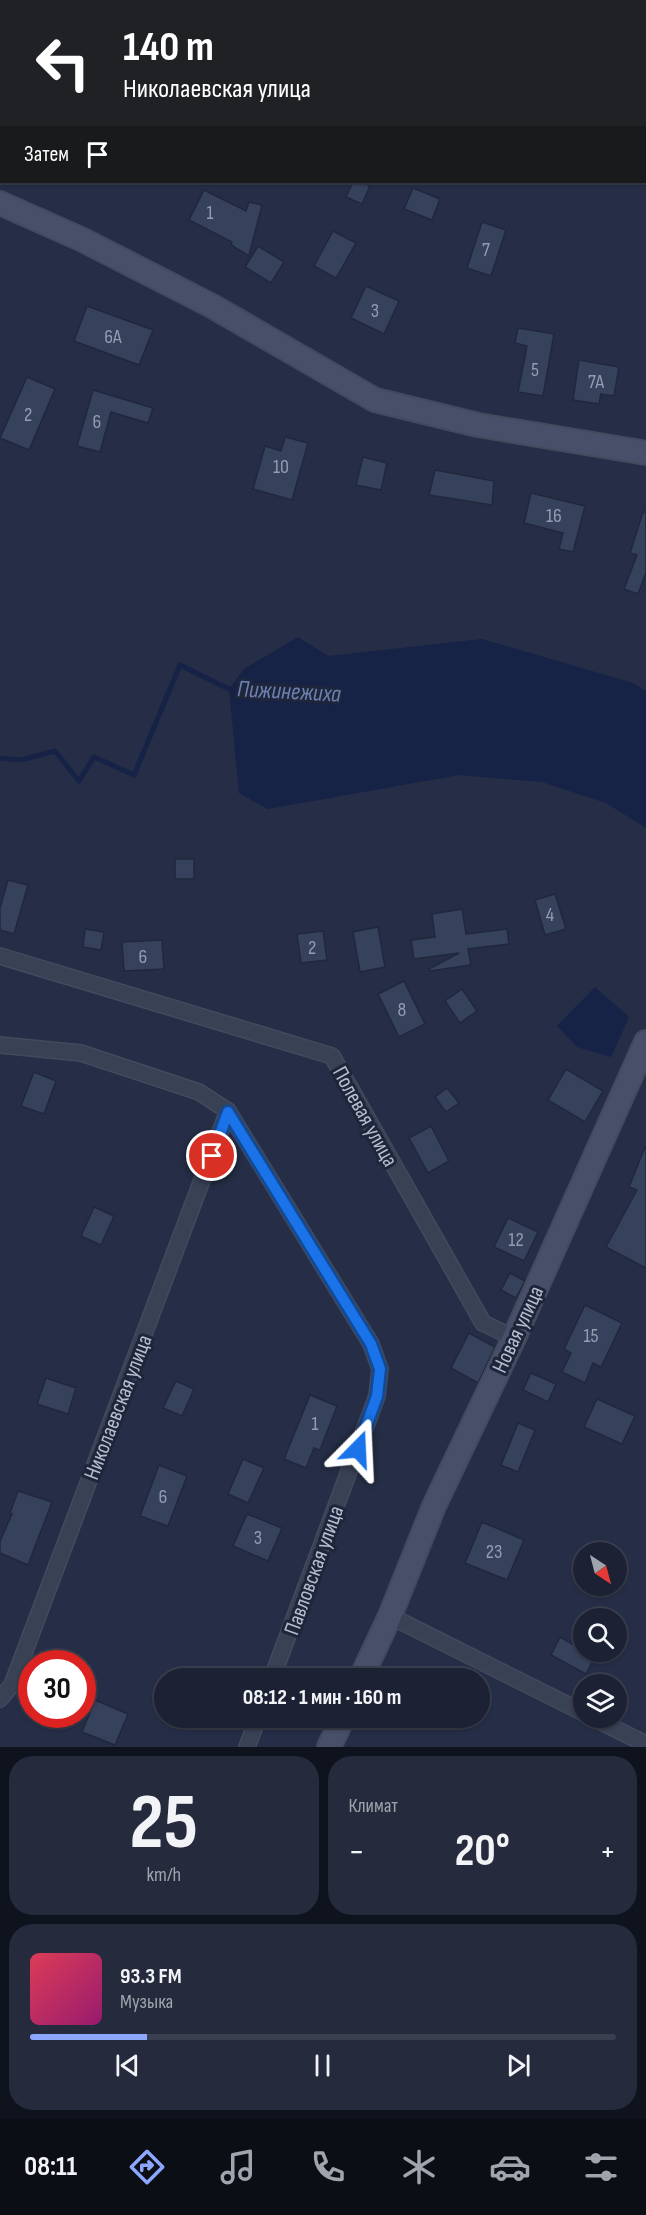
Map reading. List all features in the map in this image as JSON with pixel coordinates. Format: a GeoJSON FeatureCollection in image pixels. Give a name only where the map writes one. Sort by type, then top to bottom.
{"type":"FeatureCollection","features":[{"type":"Feature","properties":{"kind":"street"},"geometry":{"type":"LineString","coordinates":[[0,202],[83,240],[212,306],[375,400],[478,425],[646,453]]}},
{"type":"Feature","properties":{"kind":"street","name":"Полевая улица"},"geometry":{"type":"LineString","coordinates":[[0,956],[332,1056],[483,1323],[514,1338]]}},
{"type":"Feature","properties":{"kind":"street","name":"Новая улица"},"geometry":{"type":"LineString","coordinates":[[366,1668],[390,1616],[434,1506],[514,1338],[646,1042]]}},
{"type":"Feature","properties":{"kind":"street"},"geometry":{"type":"LineString","coordinates":[[0,1045],[81,1053],[199,1092],[228,1112]]}},
{"type":"Feature","properties":{"kind":"street","name":"Павловская улица"},"geometry":{"type":"LineString","coordinates":[[228,1112],[371,1344],[380,1369],[377,1396],[276,1668]]}},
{"type":"Feature","properties":{"kind":"street","name":"Николаевская улица"},"geometry":{"type":"LineString","coordinates":[[0,1699],[12,1685],[228,1112]]}},
{"type":"Feature","properties":{"kind":"street"},"geometry":{"type":"LineString","coordinates":[[390,1616],[573,1708]]}},
{"type":"Feature","properties":{"kind":"street"},"geometry":{"type":"LineString","coordinates":[[246,1747],[254,1728]]}},
{"type":"Feature","properties":{"kind":"street"},"geometry":{"type":"LineString","coordinates":[[329,1747],[338,1728]]}},
{"type":"Feature","properties":{"kind":"street"},"geometry":{"type":"LineString","coordinates":[[613,1728],[646,1744]]}},
{"type":"Feature","properties":{"kind":"water"},"geometry":{"type":"Polygon","coordinates":[[[298,637],[328,656],[482,639],[633,683],[646,691],[646,828],[606,803],[542,782],[459,775],[268,809],[239,793],[229,689],[244,669],[298,637]]]}},
{"type":"Feature","properties":{"kind":"water"},"geometry":{"type":"Polygon","coordinates":[[[595,987],[629,1017],[611,1057],[577,1047],[557,1026],[595,987]]]}},
{"type":"Feature","properties":{"kind":"building"},"geometry":{"type":"Polygon","coordinates":[[[353,183],[370,186],[362,204],[346,197],[353,183]]]}},
{"type":"Feature","properties":{"kind":"building"},"geometry":{"type":"Polygon","coordinates":[[[413,188],[440,199],[432,220],[404,209],[413,188]]]}},
{"type":"Feature","properties":{"kind":"building"},"geometry":{"type":"Polygon","coordinates":[[[204,190],[246,211],[249,202],[262,205],[249,256],[231,245],[232,242],[189,220],[204,190]]]}},
{"type":"Feature","properties":{"kind":"building"},"geometry":{"type":"Polygon","coordinates":[[[482,222],[506,230],[491,276],[467,268],[482,222]]]}},
{"type":"Feature","properties":{"kind":"building"},"geometry":{"type":"Polygon","coordinates":[[[333,231],[356,243],[336,278],[314,266],[333,231]]]}},
{"type":"Feature","properties":{"kind":"building"},"geometry":{"type":"Polygon","coordinates":[[[258,246],[284,262],[271,283],[245,267],[258,246]]]}},
{"type":"Feature","properties":{"kind":"building"},"geometry":{"type":"Polygon","coordinates":[[[366,286],[399,301],[384,334],[351,318],[366,286]]]}},
{"type":"Feature","properties":{"kind":"building"},"geometry":{"type":"Polygon","coordinates":[[[87,306],[153,330],[139,365],[74,341],[87,306]]]}},
{"type":"Feature","properties":{"kind":"building"},"geometry":{"type":"Polygon","coordinates":[[[518,328],[554,334],[543,396],[518,392],[527,346],[515,343],[518,328]]]}},
{"type":"Feature","properties":{"kind":"building"},"geometry":{"type":"Polygon","coordinates":[[[579,360],[619,367],[614,396],[601,394],[599,404],[573,400],[579,360]]]}},
{"type":"Feature","properties":{"kind":"building"},"geometry":{"type":"Polygon","coordinates":[[[27,377],[55,389],[29,450],[0,438],[27,377]]]}},
{"type":"Feature","properties":{"kind":"building"},"geometry":{"type":"Polygon","coordinates":[[[93,390],[153,408],[148,423],[111,412],[100,452],[77,446],[93,390]]]}},
{"type":"Feature","properties":{"kind":"building"},"geometry":{"type":"Polygon","coordinates":[[[285,437],[308,443],[292,500],[253,489],[265,446],[281,451],[285,437]]]}},
{"type":"Feature","properties":{"kind":"building"},"geometry":{"type":"Polygon","coordinates":[[[363,457],[387,463],[381,490],[356,485],[363,457]]]}},
{"type":"Feature","properties":{"kind":"building"},"geometry":{"type":"Polygon","coordinates":[[[435,470],[494,481],[492,505],[429,495],[435,470]]]}},
{"type":"Feature","properties":{"kind":"building"},"geometry":{"type":"Polygon","coordinates":[[[531,493],[585,506],[573,552],[559,549],[563,533],[524,523],[531,493]]]}},
{"type":"Feature","properties":{"kind":"building"},"geometry":{"type":"Polygon","coordinates":[[[643,512],[646,512],[646,573],[638,594],[624,589],[637,555],[630,553],[643,512]]]}},
{"type":"Feature","properties":{"kind":"building"},"geometry":{"type":"Polygon","coordinates":[[[175,859],[194,859],[194,879],[175,879],[175,859]]]}},
{"type":"Feature","properties":{"kind":"building"},"geometry":{"type":"Polygon","coordinates":[[[8,880],[28,885],[14,934],[0,930],[0,908],[8,880]]]}},
{"type":"Feature","properties":{"kind":"building"},"geometry":{"type":"Polygon","coordinates":[[[555,894],[566,929],[545,935],[535,900],[555,894]]]}},
{"type":"Feature","properties":{"kind":"building"},"geometry":{"type":"Polygon","coordinates":[[[462,909],[466,934],[507,929],[509,944],[468,949],[471,965],[430,971],[429,969],[459,953],[414,959],[411,940],[435,937],[432,914],[462,909]]]}},
{"type":"Feature","properties":{"kind":"building"},"geometry":{"type":"Polygon","coordinates":[[[378,927],[385,967],[360,972],[353,932],[378,927]]]}},
{"type":"Feature","properties":{"kind":"building"},"geometry":{"type":"Polygon","coordinates":[[[85,929],[104,932],[101,950],[83,947],[85,929]]]}},
{"type":"Feature","properties":{"kind":"building"},"geometry":{"type":"Polygon","coordinates":[[[323,931],[327,960],[301,963],[297,934],[323,931]]]}},
{"type":"Feature","properties":{"kind":"building"},"geometry":{"type":"Polygon","coordinates":[[[162,940],[164,969],[124,971],[122,942],[162,940]]]}},
{"type":"Feature","properties":{"kind":"building"},"geometry":{"type":"Polygon","coordinates":[[[404,981],[425,1024],[399,1037],[378,994],[404,981]]]}},
{"type":"Feature","properties":{"kind":"building"},"geometry":{"type":"Polygon","coordinates":[[[462,989],[477,1011],[460,1023],[445,1001],[462,989]]]}},
{"type":"Feature","properties":{"kind":"building"},"geometry":{"type":"Polygon","coordinates":[[[566,1069],[603,1091],[585,1122],[548,1100],[566,1069]]]}},
{"type":"Feature","properties":{"kind":"building"},"geometry":{"type":"Polygon","coordinates":[[[34,1072],[56,1081],[44,1114],[21,1106],[34,1072]]]}},
{"type":"Feature","properties":{"kind":"building"},"geometry":{"type":"Polygon","coordinates":[[[447,1088],[459,1103],[446,1112],[435,1097],[447,1088]]]}},
{"type":"Feature","properties":{"kind":"building"},"geometry":{"type":"Polygon","coordinates":[[[431,1126],[449,1161],[428,1173],[409,1138],[431,1126]]]}},
{"type":"Feature","properties":{"kind":"building"},"geometry":{"type":"Polygon","coordinates":[[[645,1147],[646,1268],[606,1247],[637,1190],[629,1187],[645,1147]]]}},
{"type":"Feature","properties":{"kind":"building"},"geometry":{"type":"Polygon","coordinates":[[[94,1207],[114,1216],[101,1245],[81,1236],[94,1207]]]}},
{"type":"Feature","properties":{"kind":"building"},"geometry":{"type":"Polygon","coordinates":[[[508,1218],[538,1232],[524,1261],[494,1247],[508,1218]]]}},
{"type":"Feature","properties":{"kind":"building"},"geometry":{"type":"Polygon","coordinates":[[[510,1273],[525,1281],[516,1298],[501,1290],[510,1273]]]}},
{"type":"Feature","properties":{"kind":"building"},"geometry":{"type":"Polygon","coordinates":[[[585,1305],[622,1323],[601,1367],[593,1363],[585,1383],[562,1372],[571,1353],[564,1349],[585,1305]]]}},
{"type":"Feature","properties":{"kind":"building"},"geometry":{"type":"Polygon","coordinates":[[[469,1333],[495,1347],[478,1383],[451,1368],[469,1333]]]}},
{"type":"Feature","properties":{"kind":"building"},"geometry":{"type":"Polygon","coordinates":[[[531,1373],[556,1384],[548,1402],[523,1390],[531,1373]]]}},
{"type":"Feature","properties":{"kind":"building"},"geometry":{"type":"Polygon","coordinates":[[[46,1378],[76,1388],[68,1414],[37,1404],[46,1378]]]}},
{"type":"Feature","properties":{"kind":"building"},"geometry":{"type":"Polygon","coordinates":[[[176,1381],[194,1389],[182,1416],[163,1408],[176,1381]]]}},
{"type":"Feature","properties":{"kind":"building"},"geometry":{"type":"Polygon","coordinates":[[[310,1395],[337,1406],[320,1450],[314,1448],[306,1468],[284,1459],[310,1395]]]}},
{"type":"Feature","properties":{"kind":"building"},"geometry":{"type":"Polygon","coordinates":[[[597,1399],[635,1416],[622,1444],[584,1427],[597,1399]]]}},
{"type":"Feature","properties":{"kind":"building"},"geometry":{"type":"Polygon","coordinates":[[[518,1423],[535,1430],[518,1472],[501,1465],[518,1423]]]}},
{"type":"Feature","properties":{"kind":"building"},"geometry":{"type":"Polygon","coordinates":[[[243,1459],[264,1468],[248,1503],[228,1494],[243,1459]]]}},
{"type":"Feature","properties":{"kind":"building"},"geometry":{"type":"Polygon","coordinates":[[[159,1465],[187,1476],[168,1526],[140,1516],[159,1465]]]}},
{"type":"Feature","properties":{"kind":"building"},"geometry":{"type":"Polygon","coordinates":[[[18,1491],[52,1502],[28,1565],[0,1553],[0,1541],[12,1514],[10,1513],[18,1491]]]}},
{"type":"Feature","properties":{"kind":"building"},"geometry":{"type":"Polygon","coordinates":[[[247,1514],[282,1528],[268,1561],[233,1546],[247,1514]]]}},
{"type":"Feature","properties":{"kind":"building"},"geometry":{"type":"Polygon","coordinates":[[[482,1522],[524,1540],[507,1580],[465,1563],[482,1522]]]}},
{"type":"Feature","properties":{"kind":"building"},"geometry":{"type":"Polygon","coordinates":[[[560,1637],[573,1644],[573,1662],[592,1662],[586,1674],[551,1655],[560,1637]]]}},
{"type":"Feature","properties":{"kind":"building"},"geometry":{"type":"Polygon","coordinates":[[[96,1700],[128,1714],[115,1745],[82,1732],[84,1728],[96,1728],[96,1700]]]}},
{"type":"Feature","properties":{"kind":"waterway","name":"Пижинежиха"},"geometry":{"type":"LineString","coordinates":[[0,758],[21,760],[55,751],[79,781],[94,757],[134,775],[180,665],[229,689],[234,689]]}},
{"type":"Feature","properties":{"kind":"route"},"geometry":{"type":"LineString","coordinates":[[212,1156],[228,1112],[371,1344],[380,1369],[377,1396],[358,1449]]}}]}
